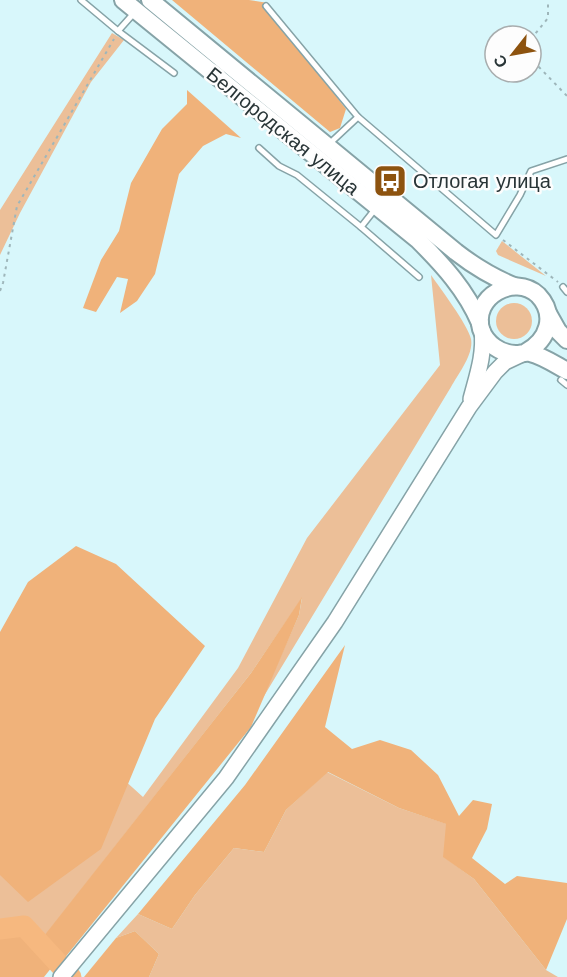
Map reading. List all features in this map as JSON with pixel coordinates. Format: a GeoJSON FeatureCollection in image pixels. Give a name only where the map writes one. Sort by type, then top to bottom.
{"type":"FeatureCollection","features":[{"type":"Feature","properties":{"kind":"main road","name":"Белгородская улица"},"geometry":{"type":"LineString","coordinates":[[123,0],[418,240],[456,281],[472,303],[481,327]]}},
{"type":"Feature","properties":{"kind":"main road","name":"Белгородская улица"},"geometry":{"type":"LineString","coordinates":[[150,0],[474,267],[495,279],[514,286]]}},
{"type":"Feature","properties":{"kind":"main road"},"geometry":{"type":"LineString","coordinates":[[469,407],[483,341],[481,314],[488,299],[494,293],[514,286],[536,293],[544,302],[558,331],[567,340]]}},
{"type":"Feature","properties":{"kind":"main road"},"geometry":{"type":"LineString","coordinates":[[61,977],[226,778],[334,622],[469,407],[505,362],[540,343],[546,334],[549,315]]}},
{"type":"Feature","properties":{"kind":"main road"},"geometry":{"type":"LineString","coordinates":[[481,327],[485,338],[495,348],[503,352],[524,353],[544,359],[564,376]]}},
{"type":"Feature","properties":{"kind":"lane"},"geometry":{"type":"LineString","coordinates":[[81,0],[174,73]]}},
{"type":"Feature","properties":{"kind":"lane"},"geometry":{"type":"LineString","coordinates":[[266,6],[358,117],[496,235],[520,195],[531,171],[567,159]]}},
{"type":"Feature","properties":{"kind":"lane"},"geometry":{"type":"LineString","coordinates":[[118,31],[136,11]]}},
{"type":"Feature","properties":{"kind":"lane"},"geometry":{"type":"LineString","coordinates":[[327,147],[358,117]]}},
{"type":"Feature","properties":{"kind":"lane"},"geometry":{"type":"LineString","coordinates":[[259,148],[279,166],[297,175],[419,277]]}},
{"type":"Feature","properties":{"kind":"lane"},"geometry":{"type":"LineString","coordinates":[[361,227],[377,207]]}},
{"type":"Feature","properties":{"kind":"lane"},"geometry":{"type":"LineString","coordinates":[[564,376],[567,385]]}},
{"type":"Feature","properties":{"kind":"path"},"geometry":{"type":"LineString","coordinates":[[543,25],[549,18],[548,0]]}},
{"type":"Feature","properties":{"kind":"path"},"geometry":{"type":"LineString","coordinates":[[0,291],[17,207],[118,31]]}},
{"type":"Feature","properties":{"kind":"path"},"geometry":{"type":"LineString","coordinates":[[543,71],[567,96]]}},
{"type":"Feature","properties":{"kind":"path"},"geometry":{"type":"LineString","coordinates":[[496,235],[565,289]]}},
{"type":"Feature","properties":{"kind":"shaded area"},"geometry":{"type":"Polygon","coordinates":[[[172,0],[249,0],[268,3],[282,26],[346,109],[340,128],[330,132],[172,0]]]}},
{"type":"Feature","properties":{"kind":"shaded area"},"geometry":{"type":"Polygon","coordinates":[[[112,33],[124,40],[91,82],[20,213],[0,255],[0,210],[112,33]]]}},
{"type":"Feature","properties":{"kind":"shaded area"},"geometry":{"type":"Polygon","coordinates":[[[187,90],[241,138],[226,134],[203,146],[179,174],[155,274],[137,301],[120,313],[128,279],[117,277],[96,312],[83,308],[101,260],[119,231],[131,183],[162,129],[187,104],[187,90]]]}},
{"type":"Feature","properties":{"kind":"shaded area"},"geometry":{"type":"Polygon","coordinates":[[[502,241],[546,276],[498,255],[496,251],[502,241]]]}},
{"type":"Feature","properties":{"kind":"shaded area"},"geometry":{"type":"Polygon","coordinates":[[[431,275],[469,333],[471,345],[468,357],[261,701],[299,615],[302,598],[251,673],[40,942],[30,925],[0,922],[0,668],[143,797],[238,668],[307,538],[440,365],[431,275]]]}},
{"type":"Feature","properties":{"kind":"shaded area"},"geometry":{"type":"Polygon","coordinates":[[[514,303],[526,309],[532,321],[526,333],[514,339],[502,333],[496,321],[502,309],[514,303]]]}},
{"type":"Feature","properties":{"kind":"shaded area"},"geometry":{"type":"Polygon","coordinates":[[[76,546],[116,564],[205,646],[155,719],[101,849],[28,902],[0,875],[0,632],[28,582],[76,546]]]}},
{"type":"Feature","properties":{"kind":"shaded area"},"geometry":{"type":"Polygon","coordinates":[[[302,597],[299,615],[251,727],[63,960],[38,950],[52,967],[44,977],[0,977],[0,922],[30,925],[40,941],[251,673],[302,597]]]}},
{"type":"Feature","properties":{"kind":"shaded area"},"geometry":{"type":"Polygon","coordinates":[[[345,645],[325,727],[352,749],[380,740],[411,750],[438,775],[459,816],[473,800],[492,804],[487,829],[472,858],[505,884],[517,876],[567,883],[567,919],[546,970],[474,879],[443,857],[446,824],[399,808],[328,772],[286,810],[264,852],[234,848],[195,895],[172,929],[138,914],[245,785],[345,645]]]}},
{"type":"Feature","properties":{"kind":"shaded area"},"geometry":{"type":"Polygon","coordinates":[[[327,772],[399,808],[447,824],[444,857],[474,879],[546,970],[558,977],[149,977],[159,954],[135,931],[116,938],[138,914],[172,929],[195,895],[234,848],[264,852],[286,810],[327,772]]]}},
{"type":"Feature","properties":{"kind":"shaded area"},"geometry":{"type":"Polygon","coordinates":[[[135,931],[159,954],[149,977],[84,977],[116,938],[135,931]]]}},
{"type":"Feature","properties":{"kind":"waterway"},"geometry":{"type":"LineString","coordinates":[[0,929],[24,926],[71,977]]}},
{"type":"Feature","properties":{"kind":"place","name":"Отлогая улица"},"geometry":{"type":"Point","coordinates":[390,181]}}]}
